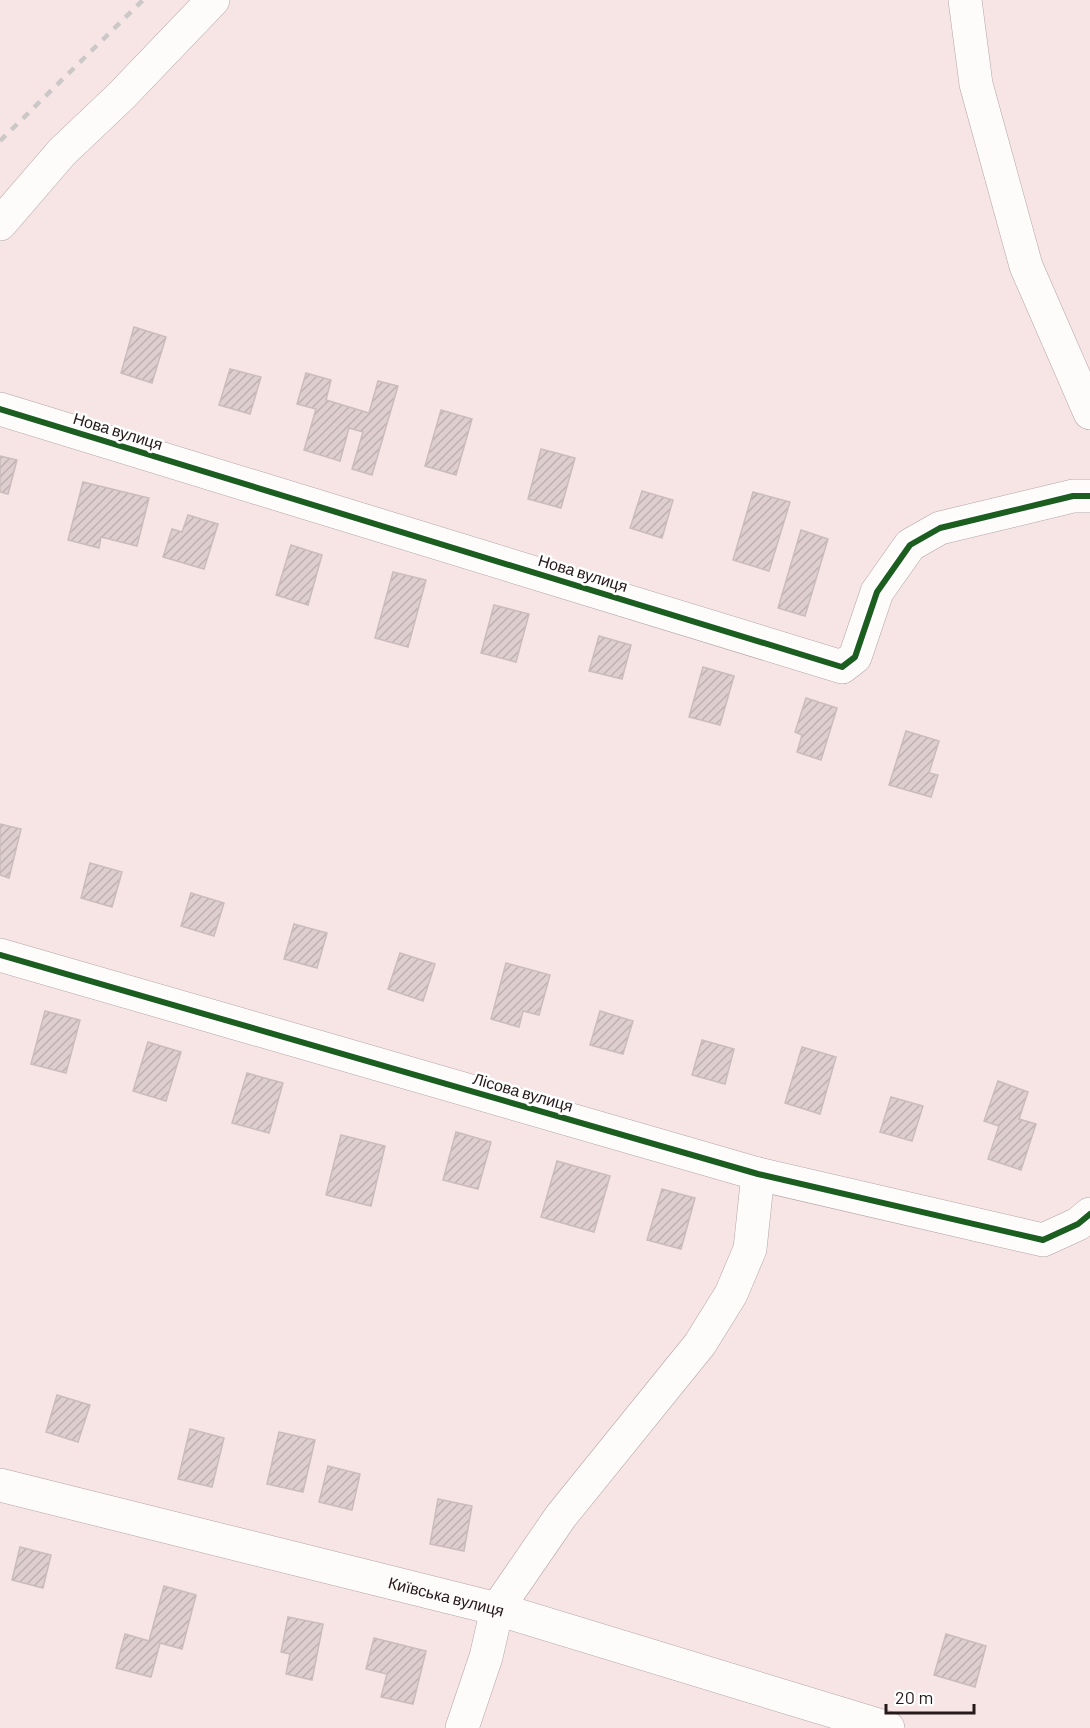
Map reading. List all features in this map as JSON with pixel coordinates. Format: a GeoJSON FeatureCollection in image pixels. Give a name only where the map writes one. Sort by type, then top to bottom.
{"type":"FeatureCollection","features":[{"type":"Feature","properties":{"kind":"street"},"geometry":{"type":"LineString","coordinates":[[0,224],[62,152],[121,96],[213,0]]}},
{"type":"Feature","properties":{"kind":"street"},"geometry":{"type":"LineString","coordinates":[[965,0],[966,25],[976,84],[1026,266],[1090,413]]}},
{"type":"Feature","properties":{"kind":"street","name":"Нова вулиця"},"geometry":{"type":"LineString","coordinates":[[0,409],[842,667],[855,657],[877,592],[910,545],[940,528],[1073,496],[1090,496]]}},
{"type":"Feature","properties":{"kind":"street","name":"Лісова вулиця"},"geometry":{"type":"LineString","coordinates":[[0,955],[758,1174],[1043,1240],[1078,1224],[1090,1214]]}},
{"type":"Feature","properties":{"kind":"street"},"geometry":{"type":"LineString","coordinates":[[462,1728],[486,1657],[497,1610],[561,1516],[700,1344],[731,1293],[750,1249],[758,1174]]}},
{"type":"Feature","properties":{"kind":"street","name":"Київська вулиця"},"geometry":{"type":"LineString","coordinates":[[0,1485],[497,1610],[888,1728]]}},
{"type":"Feature","properties":{"kind":"building"},"geometry":{"type":"Polygon","coordinates":[[[134,327],[166,337],[152,383],[121,373],[134,327]]]}},
{"type":"Feature","properties":{"kind":"building"},"geometry":{"type":"Polygon","coordinates":[[[230,369],[261,377],[250,414],[219,405],[230,369]]]}},
{"type":"Feature","properties":{"kind":"building"},"geometry":{"type":"Polygon","coordinates":[[[306,373],[331,380],[326,400],[369,413],[378,381],[398,386],[372,475],[352,469],[363,432],[349,428],[340,461],[304,450],[316,409],[297,404],[306,373]]]}},
{"type":"Feature","properties":{"kind":"building"},"geometry":{"type":"Polygon","coordinates":[[[441,410],[472,419],[456,475],[425,466],[441,410]]]}},
{"type":"Feature","properties":{"kind":"building"},"geometry":{"type":"Polygon","coordinates":[[[541,449],[575,458],[561,508],[528,499],[541,449]]]}},
{"type":"Feature","properties":{"kind":"building"},"geometry":{"type":"Polygon","coordinates":[[[0,456],[17,460],[8,494],[0,492],[0,456]]]}},
{"type":"Feature","properties":{"kind":"building"},"geometry":{"type":"Polygon","coordinates":[[[83,482],[149,498],[137,546],[101,537],[99,548],[68,540],[83,482]]]}},
{"type":"Feature","properties":{"kind":"building"},"geometry":{"type":"Polygon","coordinates":[[[642,491],[673,500],[662,538],[630,528],[642,491]]]}},
{"type":"Feature","properties":{"kind":"building"},"geometry":{"type":"Polygon","coordinates":[[[753,492],[790,502],[769,571],[733,560],[753,492]]]}},
{"type":"Feature","properties":{"kind":"building"},"geometry":{"type":"Polygon","coordinates":[[[188,515],[218,524],[204,569],[163,557],[172,529],[182,532],[188,515]]]}},
{"type":"Feature","properties":{"kind":"building"},"geometry":{"type":"Polygon","coordinates":[[[801,530],[828,539],[805,616],[778,608],[801,530]]]}},
{"type":"Feature","properties":{"kind":"building"},"geometry":{"type":"Polygon","coordinates":[[[291,545],[322,555],[308,605],[276,595],[291,545]]]}},
{"type":"Feature","properties":{"kind":"building"},"geometry":{"type":"Polygon","coordinates":[[[393,572],[426,580],[408,647],[375,638],[393,572]]]}},
{"type":"Feature","properties":{"kind":"building"},"geometry":{"type":"Polygon","coordinates":[[[494,605],[529,614],[516,662],[481,653],[494,605]]]}},
{"type":"Feature","properties":{"kind":"building"},"geometry":{"type":"Polygon","coordinates":[[[599,636],[631,645],[622,679],[589,671],[599,636]]]}},
{"type":"Feature","properties":{"kind":"building"},"geometry":{"type":"Polygon","coordinates":[[[703,667],[734,676],[720,725],[689,717],[703,667]]]}},
{"type":"Feature","properties":{"kind":"building"},"geometry":{"type":"Polygon","coordinates":[[[806,698],[837,708],[821,760],[797,752],[802,735],[795,732],[806,698]]]}},
{"type":"Feature","properties":{"kind":"building"},"geometry":{"type":"Polygon","coordinates":[[[906,731],[939,741],[929,773],[938,775],[931,797],[889,785],[906,731]]]}},
{"type":"Feature","properties":{"kind":"building"},"geometry":{"type":"Polygon","coordinates":[[[0,824],[21,829],[9,878],[0,875],[0,824]]]}},
{"type":"Feature","properties":{"kind":"building"},"geometry":{"type":"Polygon","coordinates":[[[90,863],[122,872],[112,907],[81,898],[90,863]]]}},
{"type":"Feature","properties":{"kind":"building"},"geometry":{"type":"Polygon","coordinates":[[[191,893],[224,903],[214,936],[181,926],[191,893]]]}},
{"type":"Feature","properties":{"kind":"building"},"geometry":{"type":"Polygon","coordinates":[[[294,924],[327,933],[317,968],[284,959],[294,924]]]}},
{"type":"Feature","properties":{"kind":"building"},"geometry":{"type":"Polygon","coordinates":[[[400,953],[435,964],[423,1001],[388,989],[400,953]]]}},
{"type":"Feature","properties":{"kind":"building"},"geometry":{"type":"Polygon","coordinates":[[[506,963],[550,975],[539,1015],[523,1011],[519,1027],[491,1019],[506,963]]]}},
{"type":"Feature","properties":{"kind":"building"},"geometry":{"type":"Polygon","coordinates":[[[45,1011],[80,1020],[66,1073],[31,1064],[45,1011]]]}},
{"type":"Feature","properties":{"kind":"building"},"geometry":{"type":"Polygon","coordinates":[[[600,1011],[633,1021],[623,1054],[590,1045],[600,1011]]]}},
{"type":"Feature","properties":{"kind":"building"},"geometry":{"type":"Polygon","coordinates":[[[702,1040],[734,1049],[725,1084],[692,1075],[702,1040]]]}},
{"type":"Feature","properties":{"kind":"building"},"geometry":{"type":"Polygon","coordinates":[[[148,1042],[181,1052],[166,1101],[133,1091],[148,1042]]]}},
{"type":"Feature","properties":{"kind":"building"},"geometry":{"type":"Polygon","coordinates":[[[802,1047],[836,1057],[820,1114],[785,1103],[802,1047]]]}},
{"type":"Feature","properties":{"kind":"building"},"geometry":{"type":"Polygon","coordinates":[[[247,1073],[283,1083],[269,1133],[232,1123],[247,1073]]]}},
{"type":"Feature","properties":{"kind":"building"},"geometry":{"type":"Polygon","coordinates":[[[998,1081],[1028,1092],[1019,1119],[1036,1124],[1021,1170],[988,1159],[999,1126],[984,1121],[998,1081]]]}},
{"type":"Feature","properties":{"kind":"building"},"geometry":{"type":"Polygon","coordinates":[[[891,1097],[923,1106],[912,1141],[880,1132],[891,1097]]]}},
{"type":"Feature","properties":{"kind":"building"},"geometry":{"type":"Polygon","coordinates":[[[456,1132],[491,1142],[478,1189],[443,1180],[456,1132]]]}},
{"type":"Feature","properties":{"kind":"building"},"geometry":{"type":"Polygon","coordinates":[[[341,1135],[385,1146],[371,1206],[326,1195],[341,1135]]]}},
{"type":"Feature","properties":{"kind":"building"},"geometry":{"type":"Polygon","coordinates":[[[557,1161],[610,1176],[594,1232],[541,1217],[557,1161]]]}},
{"type":"Feature","properties":{"kind":"building"},"geometry":{"type":"Polygon","coordinates":[[[662,1189],[695,1198],[681,1249],[647,1240],[662,1189]]]}},
{"type":"Feature","properties":{"kind":"building"},"geometry":{"type":"Polygon","coordinates":[[[57,1395],[90,1405],[78,1442],[46,1432],[57,1395]]]}},
{"type":"Feature","properties":{"kind":"building"},"geometry":{"type":"Polygon","coordinates":[[[190,1429],[224,1438],[212,1487],[178,1479],[190,1429]]]}},
{"type":"Feature","properties":{"kind":"building"},"geometry":{"type":"Polygon","coordinates":[[[279,1432],[315,1440],[303,1492],[267,1484],[279,1432]]]}},
{"type":"Feature","properties":{"kind":"building"},"geometry":{"type":"Polygon","coordinates":[[[328,1466],[360,1474],[352,1510],[319,1502],[328,1466]]]}},
{"type":"Feature","properties":{"kind":"building"},"geometry":{"type":"Polygon","coordinates":[[[438,1499],[472,1506],[464,1551],[430,1544],[438,1499]]]}},
{"type":"Feature","properties":{"kind":"building"},"geometry":{"type":"Polygon","coordinates":[[[20,1547],[51,1555],[43,1588],[12,1580],[20,1547]]]}},
{"type":"Feature","properties":{"kind":"building"},"geometry":{"type":"Polygon","coordinates":[[[164,1586],[196,1595],[182,1649],[160,1643],[151,1677],[116,1668],[125,1634],[149,1641],[164,1586]]]}},
{"type":"Feature","properties":{"kind":"building"},"geometry":{"type":"Polygon","coordinates":[[[288,1617],[323,1624],[312,1680],[286,1674],[290,1654],[281,1652],[288,1617]]]}},
{"type":"Feature","properties":{"kind":"building"},"geometry":{"type":"Polygon","coordinates":[[[946,1634],[986,1646],[975,1687],[934,1675],[946,1634]]]}},
{"type":"Feature","properties":{"kind":"building"},"geometry":{"type":"Polygon","coordinates":[[[374,1638],[426,1651],[413,1704],[381,1697],[387,1674],[366,1669],[374,1638]]]}},
{"type":"Feature","properties":{"kind":"railway"},"geometry":{"type":"LineString","coordinates":[[0,141],[143,0]]}},
{"type":"Feature","properties":{"kind":"cycle path"},"geometry":{"type":"LineString","coordinates":[[0,409],[842,667],[855,657],[877,592],[910,545],[940,528],[1073,496],[1090,496]]}},
{"type":"Feature","properties":{"kind":"cycle path"},"geometry":{"type":"LineString","coordinates":[[0,955],[758,1174],[1043,1240],[1078,1224],[1090,1214]]}}]}
